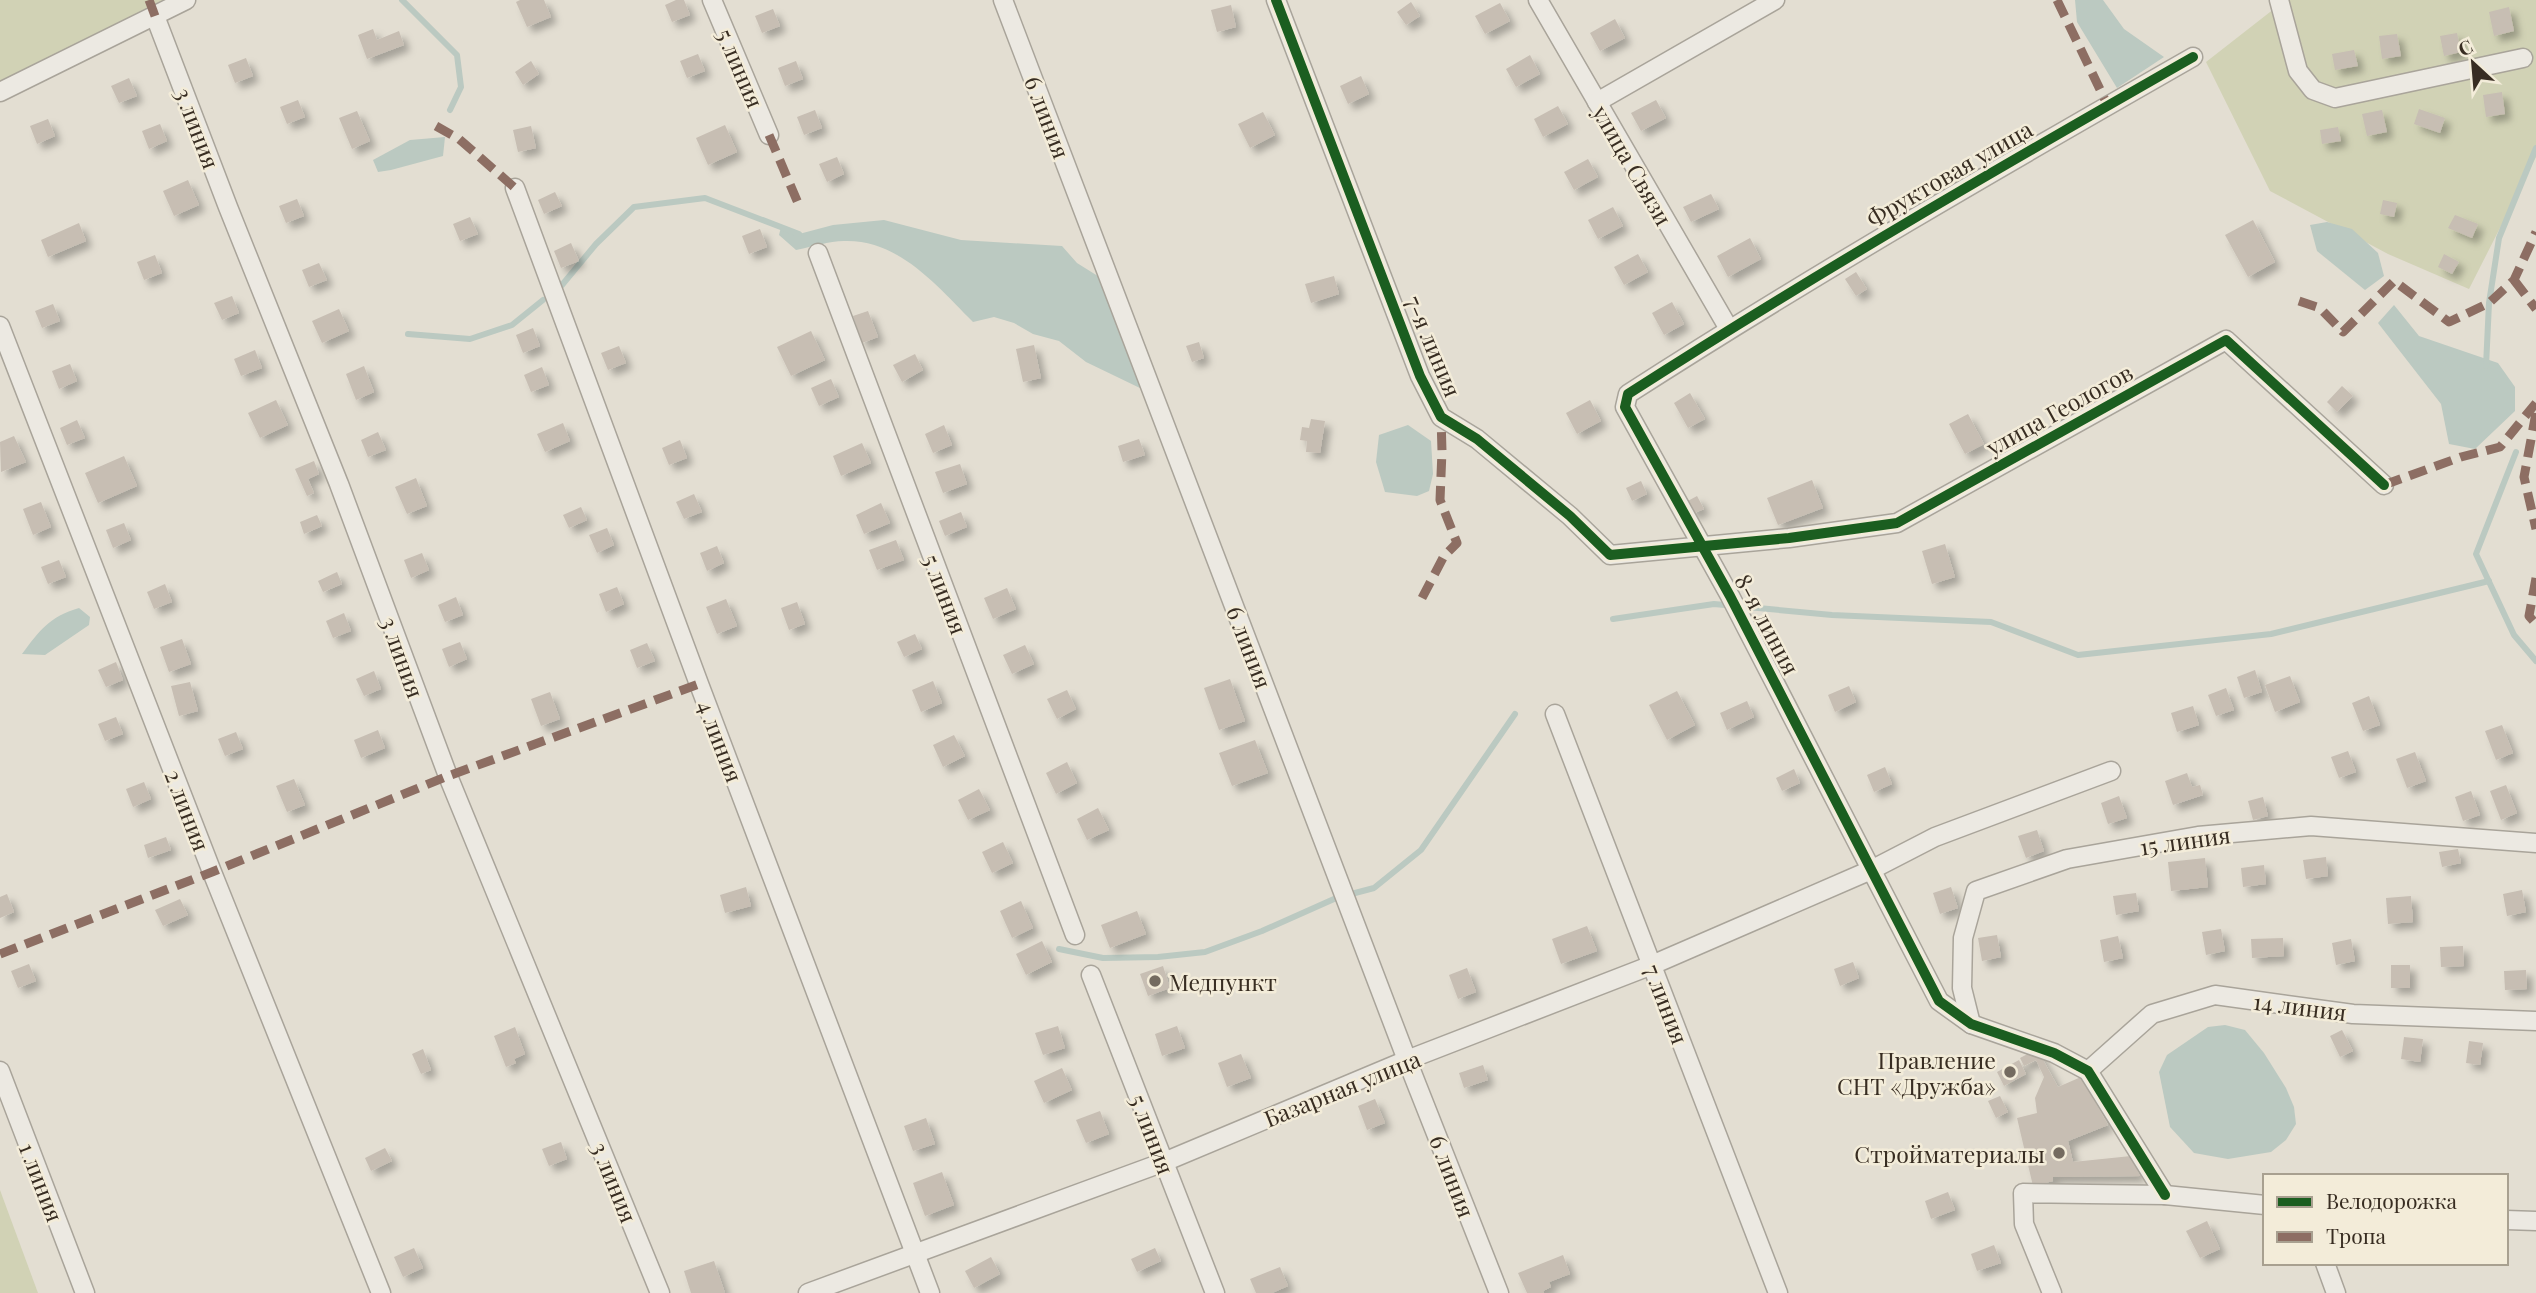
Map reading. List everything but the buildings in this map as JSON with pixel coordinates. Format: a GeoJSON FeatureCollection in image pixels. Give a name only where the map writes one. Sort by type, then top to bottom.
{"type":"FeatureCollection","features":[{"type":"Feature","properties":{"kind":"street"},"geometry":{"type":"LineString","coordinates":[[0,92],[186,0]]}},
{"type":"Feature","properties":{"kind":"street","name":"5 линия"},"geometry":{"type":"LineString","coordinates":[[712,0],[769,135]]}},
{"type":"Feature","properties":{"kind":"street","name":"6 линия"},"geometry":{"type":"LineString","coordinates":[[1003,0],[1407,1060],[1499,1293]]}},
{"type":"Feature","properties":{"kind":"street","name":"7-я линия"},"geometry":{"type":"LineString","coordinates":[[1276,0],[1420,376],[1441,417],[1477,439],[1570,516],[1610,555],[1702,547]]}},
{"type":"Feature","properties":{"kind":"street","name":"улица Связи"},"geometry":{"type":"LineString","coordinates":[[1538,0],[1729,329]]}},
{"type":"Feature","properties":{"kind":"street"},"geometry":{"type":"LineString","coordinates":[[1597,102],[1775,0]]}},
{"type":"Feature","properties":{"kind":"street"},"geometry":{"type":"LineString","coordinates":[[2279,2],[2298,71],[2314,90],[2335,98],[2523,58]]}},
{"type":"Feature","properties":{"kind":"street","name":"3 линия"},"geometry":{"type":"LineString","coordinates":[[155,16],[344,497],[448,776],[660,1293]]}},
{"type":"Feature","properties":{"kind":"street","name":"Фруктовая улица"},"geometry":{"type":"LineString","coordinates":[[1729,329],[2029,150],[2193,57]]}},
{"type":"Feature","properties":{"kind":"street","name":"4 линия"},"geometry":{"type":"LineString","coordinates":[[515,188],[930,1293]]}},
{"type":"Feature","properties":{"kind":"street","name":"5 линия"},"geometry":{"type":"LineString","coordinates":[[818,253],[1075,935]]}},
{"type":"Feature","properties":{"kind":"street","name":"2 линия"},"geometry":{"type":"LineString","coordinates":[[0,326],[212,872],[381,1293]]}},
{"type":"Feature","properties":{"kind":"street","name":"8-я линия"},"geometry":{"type":"LineString","coordinates":[[1729,329],[1628,394],[1625,407],[1734,603],[1939,1001],[1970,1024],[2054,1053],[2088,1071]]}},
{"type":"Feature","properties":{"kind":"street","name":"улица Геологов"},"geometry":{"type":"LineString","coordinates":[[1702,547],[1897,523],[2226,340],[2384,485]]}},
{"type":"Feature","properties":{"kind":"street","name":"7 линия"},"geometry":{"type":"LineString","coordinates":[[1555,714],[1778,1293]]}},
{"type":"Feature","properties":{"kind":"street","name":"Базарная улица"},"geometry":{"type":"LineString","coordinates":[[808,1293],[1164,1162],[1407,1060],[1652,965],[1871,870],[1935,837],[2111,771]]}},
{"type":"Feature","properties":{"kind":"street","name":"15 линия"},"geometry":{"type":"LineString","coordinates":[[1970,1024],[1962,988],[1963,938],[1976,891],[2067,859],[2198,836],[2311,827],[2536,843]]}},
{"type":"Feature","properties":{"kind":"street","name":"5 линия"},"geometry":{"type":"LineString","coordinates":[[1091,975],[1215,1293]]}},
{"type":"Feature","properties":{"kind":"street","name":"14 линия"},"geometry":{"type":"LineString","coordinates":[[2088,1071],[2152,1014],[2215,995],[2353,1014],[2536,1021]]}},
{"type":"Feature","properties":{"kind":"street","name":"1 линия"},"geometry":{"type":"LineString","coordinates":[[0,1070],[85,1293]]}},
{"type":"Feature","properties":{"kind":"street"},"geometry":{"type":"LineString","coordinates":[[2088,1071],[2165,1195]]}},
{"type":"Feature","properties":{"kind":"street"},"geometry":{"type":"LineString","coordinates":[[2052,1293],[2024,1224],[2023,1193],[2165,1195],[2263,1205]]}},
{"type":"Feature","properties":{"kind":"street"},"geometry":{"type":"LineString","coordinates":[[2508,1220],[2536,1222]]}},
{"type":"Feature","properties":{"kind":"street"},"geometry":{"type":"LineString","coordinates":[[2326,1265],[2336,1293]]}},
{"type":"Feature","properties":{"kind":"green space"},"geometry":{"type":"Polygon","coordinates":[[[0,0],[167,0],[0,88],[0,0]]]}},
{"type":"Feature","properties":{"kind":"green space"},"geometry":{"type":"Polygon","coordinates":[[[2279,0],[2536,0],[2536,157],[2469,289],[2388,254],[2270,191],[2206,62],[2279,5],[2279,0]]]}},
{"type":"Feature","properties":{"kind":"green space"},"geometry":{"type":"Polygon","coordinates":[[[0,1190],[38,1293],[0,1293],[0,1190]]]}},
{"type":"Feature","properties":{"kind":"shaded area"},"geometry":{"type":"Polygon","coordinates":[[[2075,0],[2103,0],[2124,29],[2164,57],[2117,88],[2077,22],[2075,0]]]}},
{"type":"Feature","properties":{"kind":"shaded area"},"geometry":{"type":"Polygon","coordinates":[[[445,137],[443,156],[378,172],[373,160],[410,140],[445,137]]]}},
{"type":"Feature","properties":{"kind":"shaded area"},"geometry":{"type":"Polygon","coordinates":[[[884,220],[961,240],[1062,246],[1077,263],[1109,283],[1142,389],[1086,362],[1059,341],[1033,334],[1014,323],[994,317],[973,322],[931,280],[900,257],[882,248],[864,242],[844,241],[796,250],[779,235],[781,227],[799,234],[833,225],[884,220]]]}},
{"type":"Feature","properties":{"kind":"shaded area"},"geometry":{"type":"Polygon","coordinates":[[[2327,222],[2352,229],[2378,253],[2384,276],[2365,290],[2317,251],[2310,225],[2327,222]]]}},
{"type":"Feature","properties":{"kind":"shaded area"},"geometry":{"type":"Polygon","coordinates":[[[2394,305],[2419,336],[2498,363],[2515,387],[2515,411],[2475,449],[2449,444],[2441,404],[2378,323],[2394,305]]]}},
{"type":"Feature","properties":{"kind":"shaded area"},"geometry":{"type":"Polygon","coordinates":[[[1408,425],[1431,441],[1433,474],[1429,491],[1417,496],[1385,492],[1376,462],[1379,435],[1408,425]]]}},
{"type":"Feature","properties":{"kind":"shaded area"},"geometry":{"type":"Polygon","coordinates":[[[79,608],[90,617],[89,625],[45,655],[22,654],[46,625],[79,608]]]}},
{"type":"Feature","properties":{"kind":"shaded area"},"geometry":{"type":"Polygon","coordinates":[[[2225,1025],[2245,1030],[2264,1053],[2286,1088],[2294,1107],[2296,1124],[2286,1140],[2271,1152],[2228,1159],[2194,1153],[2170,1127],[2159,1072],[2167,1055],[2208,1027],[2225,1025]]]}},
{"type":"Feature","properties":{"kind":"waterway"},"geometry":{"type":"LineString","coordinates":[[402,0],[457,55],[461,87],[450,110]]}},
{"type":"Feature","properties":{"kind":"waterway"},"geometry":{"type":"LineString","coordinates":[[2486,366],[2489,303],[2499,238],[2536,148]]}},
{"type":"Feature","properties":{"kind":"waterway"},"geometry":{"type":"LineString","coordinates":[[562,285],[596,244],[634,207],[705,198],[799,234]]}},
{"type":"Feature","properties":{"kind":"waterway"},"geometry":{"type":"LineString","coordinates":[[408,334],[470,339],[512,325],[543,300]]}},
{"type":"Feature","properties":{"kind":"waterway"},"geometry":{"type":"LineString","coordinates":[[2516,452],[2476,554],[2514,635],[2536,661]]}},
{"type":"Feature","properties":{"kind":"waterway"},"geometry":{"type":"LineString","coordinates":[[1747,607],[1832,615],[1991,622],[2078,655],[2271,634],[2489,581]]}},
{"type":"Feature","properties":{"kind":"waterway"},"geometry":{"type":"LineString","coordinates":[[1613,619],[1714,604],[1725,605]]}},
{"type":"Feature","properties":{"kind":"waterway"},"geometry":{"type":"LineString","coordinates":[[1355,893],[1374,888],[1421,850],[1515,714]]}},
{"type":"Feature","properties":{"kind":"waterway"},"geometry":{"type":"LineString","coordinates":[[1059,949],[1103,958],[1158,957],[1205,952],[1262,931],[1334,899]]}},
{"type":"Feature","properties":{"kind":"marked path"},"geometry":{"type":"LineString","coordinates":[[149,0],[155,16]]}},
{"type":"Feature","properties":{"kind":"marked path"},"geometry":{"type":"LineString","coordinates":[[2057,0],[2108,106]]}},
{"type":"Feature","properties":{"kind":"marked path"},"geometry":{"type":"LineString","coordinates":[[436,126],[459,139],[515,188]]}},
{"type":"Feature","properties":{"kind":"marked path"},"geometry":{"type":"LineString","coordinates":[[769,135],[798,203]]}},
{"type":"Feature","properties":{"kind":"marked path"},"geometry":{"type":"LineString","coordinates":[[2299,301],[2320,308],[2343,332],[2394,281],[2449,322],[2489,303],[2514,280],[2536,232]]}},
{"type":"Feature","properties":{"kind":"marked path"},"geometry":{"type":"LineString","coordinates":[[2514,280],[2536,309]]}},
{"type":"Feature","properties":{"kind":"marked path"},"geometry":{"type":"LineString","coordinates":[[2384,485],[2461,457],[2500,447],[2536,403]]}},
{"type":"Feature","properties":{"kind":"marked path"},"geometry":{"type":"LineString","coordinates":[[2536,413],[2524,477],[2536,529]]}},
{"type":"Feature","properties":{"kind":"marked path"},"geometry":{"type":"LineString","coordinates":[[1422,598],[1444,556],[1457,543],[1440,500],[1441,417]]}},
{"type":"Feature","properties":{"kind":"marked path"},"geometry":{"type":"LineString","coordinates":[[2536,578],[2529,616],[2536,624]]}},
{"type":"Feature","properties":{"kind":"marked path"},"geometry":{"type":"LineString","coordinates":[[0,954],[448,776],[699,684]]}},
{"type":"Feature","properties":{"kind":"cycle path"},"geometry":{"type":"LineString","coordinates":[[1276,0],[1420,376],[1441,417],[1477,439],[1570,516],[1610,555],[1789,538],[1897,523],[2226,340],[2384,485]]}},
{"type":"Feature","properties":{"kind":"cycle path"},"geometry":{"type":"LineString","coordinates":[[2165,1195],[2088,1071],[2054,1053],[1971,1024],[1939,1001],[1730,596],[1625,407],[1628,394],[1767,306],[2193,57]]}},
{"type":"Feature","properties":{"kind":"place","name":"Медпункт"},"geometry":{"type":"Point","coordinates":[1155,981]}},
{"type":"Feature","properties":{"kind":"place","name":"Правление СНТ «Дружба»"},"geometry":{"type":"Point","coordinates":[2010,1072]}},
{"type":"Feature","properties":{"kind":"place","name":"Стройматериалы"},"geometry":{"type":"Point","coordinates":[2059,1153]}}]}
